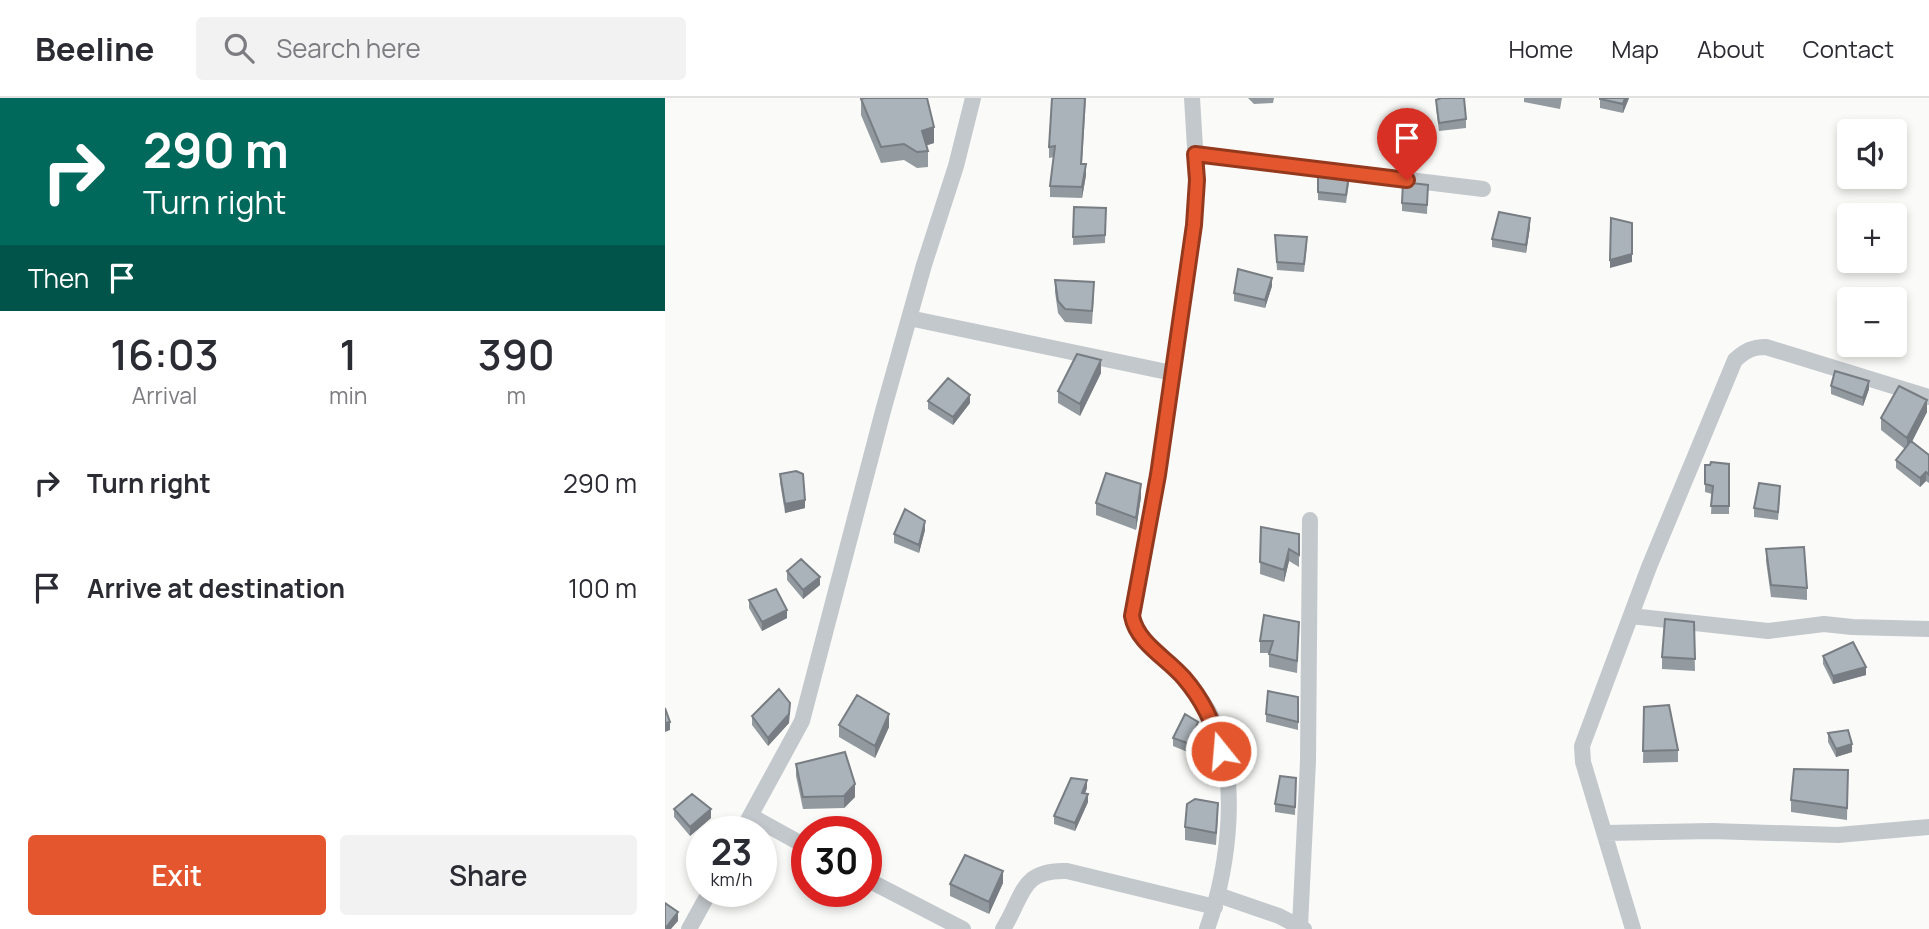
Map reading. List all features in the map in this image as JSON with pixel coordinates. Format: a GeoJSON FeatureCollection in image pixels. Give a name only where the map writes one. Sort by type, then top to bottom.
{"type":"FeatureCollection","features":[{"type":"Feature","properties":{"kind":"street"},"geometry":{"type":"LineString","coordinates":[[751,816],[802,721],[909,318],[956,166],[973,98]]}},
{"type":"Feature","properties":{"kind":"street"},"geometry":{"type":"LineString","coordinates":[[1192,98],[1197,180],[1194,225],[1158,475],[1132,616],[1136,631],[1142,639],[1185,679],[1208,710],[1216,729],[1227,774],[1231,804],[1216,901],[1207,929]]}},
{"type":"Feature","properties":{"kind":"street"},"geometry":{"type":"LineString","coordinates":[[1195,154],[1483,189]]}},
{"type":"Feature","properties":{"kind":"street"},"geometry":{"type":"LineString","coordinates":[[909,318],[1172,373]]}},
{"type":"Feature","properties":{"kind":"street"},"geometry":{"type":"LineString","coordinates":[[1633,929],[1581,754],[1631,616],[1735,360],[1745,351],[1766,347],[1929,397]]}},
{"type":"Feature","properties":{"kind":"street"},"geometry":{"type":"LineString","coordinates":[[1003,929],[1030,881],[1036,874],[1048,870],[1067,871],[1216,901],[1279,916],[1302,928],[1308,761],[1310,520]]}},
{"type":"Feature","properties":{"kind":"street"},"geometry":{"type":"LineString","coordinates":[[1631,616],[1768,631],[1824,624],[1852,628],[1929,629]]}},
{"type":"Feature","properties":{"kind":"street"},"geometry":{"type":"LineString","coordinates":[[1605,832],[1699,831],[1838,835],[1929,827]]}},
{"type":"Feature","properties":{"kind":"street"},"geometry":{"type":"LineString","coordinates":[[882,887],[963,929]]}},
{"type":"Feature","properties":{"kind":"street"},"geometry":{"type":"LineString","coordinates":[[689,929],[701,907]]}},
{"type":"Feature","properties":{"kind":"building"},"geometry":{"type":"Polygon","coordinates":[[[927,98],[934,127],[922,131],[928,151],[917,152],[904,144],[881,147],[861,99],[927,98]]]}},
{"type":"Feature","properties":{"kind":"building"},"geometry":{"type":"Polygon","coordinates":[[[1052,98],[1085,98],[1081,164],[1086,164],[1082,187],[1050,186],[1055,146],[1049,147],[1052,98]]]}},
{"type":"Feature","properties":{"kind":"building"},"geometry":{"type":"Polygon","coordinates":[[[1464,98],[1466,119],[1439,123],[1436,100],[1464,98]]]}},
{"type":"Feature","properties":{"kind":"building"},"geometry":{"type":"Polygon","coordinates":[[[1600,98],[1625,98],[1623,104],[1600,98]]]}},
{"type":"Feature","properties":{"kind":"building"},"geometry":{"type":"Polygon","coordinates":[[[1318,171],[1349,175],[1346,195],[1318,192],[1318,171]]]}},
{"type":"Feature","properties":{"kind":"building"},"geometry":{"type":"Polygon","coordinates":[[[1403,182],[1428,185],[1427,205],[1402,203],[1403,182]]]}},
{"type":"Feature","properties":{"kind":"building"},"geometry":{"type":"Polygon","coordinates":[[[1074,207],[1106,208],[1105,235],[1073,237],[1074,207]]]}},
{"type":"Feature","properties":{"kind":"building"},"geometry":{"type":"Polygon","coordinates":[[[1499,212],[1530,218],[1526,245],[1492,239],[1499,212]]]}},
{"type":"Feature","properties":{"kind":"building"},"geometry":{"type":"Polygon","coordinates":[[[1611,218],[1632,223],[1632,254],[1610,260],[1611,218]]]}},
{"type":"Feature","properties":{"kind":"building"},"geometry":{"type":"Polygon","coordinates":[[[1275,235],[1307,237],[1304,264],[1277,262],[1275,235]]]}},
{"type":"Feature","properties":{"kind":"building"},"geometry":{"type":"Polygon","coordinates":[[[1238,269],[1272,278],[1265,300],[1234,293],[1238,269]]]}},
{"type":"Feature","properties":{"kind":"building"},"geometry":{"type":"Polygon","coordinates":[[[1055,280],[1094,282],[1092,311],[1065,309],[1058,301],[1055,280]]]}},
{"type":"Feature","properties":{"kind":"building"},"geometry":{"type":"Polygon","coordinates":[[[1077,354],[1101,360],[1080,404],[1058,391],[1077,354]]]}},
{"type":"Feature","properties":{"kind":"building"},"geometry":{"type":"Polygon","coordinates":[[[1835,371],[1869,381],[1863,398],[1831,386],[1835,371]]]}},
{"type":"Feature","properties":{"kind":"building"},"geometry":{"type":"Polygon","coordinates":[[[948,378],[970,395],[953,417],[928,401],[948,378]]]}},
{"type":"Feature","properties":{"kind":"building"},"geometry":{"type":"Polygon","coordinates":[[[1899,386],[1927,400],[1907,438],[1881,418],[1899,386]]]}},
{"type":"Feature","properties":{"kind":"building"},"geometry":{"type":"Polygon","coordinates":[[[1911,441],[1929,455],[1929,475],[1926,472],[1920,478],[1896,460],[1911,441]]]}},
{"type":"Feature","properties":{"kind":"building"},"geometry":{"type":"Polygon","coordinates":[[[1711,462],[1729,464],[1729,506],[1711,506],[1713,486],[1705,484],[1705,465],[1710,465],[1711,462]]]}},
{"type":"Feature","properties":{"kind":"building"},"geometry":{"type":"Polygon","coordinates":[[[796,471],[803,474],[805,500],[785,504],[780,474],[796,471]]]}},
{"type":"Feature","properties":{"kind":"building"},"geometry":{"type":"Polygon","coordinates":[[[1106,473],[1141,484],[1136,518],[1096,503],[1106,473]]]}},
{"type":"Feature","properties":{"kind":"building"},"geometry":{"type":"Polygon","coordinates":[[[1759,483],[1780,486],[1778,512],[1754,508],[1759,483]]]}},
{"type":"Feature","properties":{"kind":"building"},"geometry":{"type":"Polygon","coordinates":[[[905,509],[925,521],[919,545],[894,534],[905,509]]]}},
{"type":"Feature","properties":{"kind":"building"},"geometry":{"type":"Polygon","coordinates":[[[1261,527],[1299,534],[1299,555],[1289,549],[1284,570],[1260,562],[1261,527]]]}},
{"type":"Feature","properties":{"kind":"building"},"geometry":{"type":"Polygon","coordinates":[[[1804,547],[1807,588],[1771,585],[1766,549],[1804,547]]]}},
{"type":"Feature","properties":{"kind":"building"},"geometry":{"type":"Polygon","coordinates":[[[801,559],[820,577],[803,590],[787,571],[801,559]]]}},
{"type":"Feature","properties":{"kind":"building"},"geometry":{"type":"Polygon","coordinates":[[[776,589],[787,610],[762,622],[749,600],[776,589]]]}},
{"type":"Feature","properties":{"kind":"building"},"geometry":{"type":"Polygon","coordinates":[[[1264,615],[1299,622],[1297,661],[1269,654],[1273,641],[1260,641],[1264,615]]]}},
{"type":"Feature","properties":{"kind":"building"},"geometry":{"type":"Polygon","coordinates":[[[1665,619],[1694,622],[1695,659],[1662,657],[1665,619]]]}},
{"type":"Feature","properties":{"kind":"building"},"geometry":{"type":"Polygon","coordinates":[[[1853,642],[1866,667],[1833,676],[1823,656],[1853,642]]]}},
{"type":"Feature","properties":{"kind":"building"},"geometry":{"type":"Polygon","coordinates":[[[779,689],[790,703],[789,714],[768,738],[752,716],[779,689]]]}},
{"type":"Feature","properties":{"kind":"building"},"geometry":{"type":"Polygon","coordinates":[[[1268,691],[1298,697],[1298,722],[1266,714],[1268,691]]]}},
{"type":"Feature","properties":{"kind":"building"},"geometry":{"type":"Polygon","coordinates":[[[857,695],[889,714],[875,746],[839,725],[857,695]]]}},
{"type":"Feature","properties":{"kind":"building"},"geometry":{"type":"Polygon","coordinates":[[[1669,705],[1678,750],[1643,751],[1644,707],[1669,705]]]}},
{"type":"Feature","properties":{"kind":"building"},"geometry":{"type":"Polygon","coordinates":[[[665,708],[670,722],[665,723],[665,708]]]}},
{"type":"Feature","properties":{"kind":"building"},"geometry":{"type":"Polygon","coordinates":[[[1185,714],[1198,722],[1190,744],[1173,738],[1185,714]]]}},
{"type":"Feature","properties":{"kind":"building"},"geometry":{"type":"Polygon","coordinates":[[[1848,730],[1852,744],[1836,749],[1828,733],[1848,730]]]}},
{"type":"Feature","properties":{"kind":"building"},"geometry":{"type":"Polygon","coordinates":[[[845,752],[855,784],[844,796],[803,797],[796,764],[845,752]]]}},
{"type":"Feature","properties":{"kind":"building"},"geometry":{"type":"Polygon","coordinates":[[[1794,769],[1848,770],[1847,808],[1791,800],[1794,769]]]}},
{"type":"Feature","properties":{"kind":"building"},"geometry":{"type":"Polygon","coordinates":[[[1280,776],[1296,778],[1295,807],[1275,804],[1280,776]]]}},
{"type":"Feature","properties":{"kind":"building"},"geometry":{"type":"Polygon","coordinates":[[[1071,778],[1087,780],[1082,793],[1088,794],[1075,823],[1054,816],[1071,778]]]}},
{"type":"Feature","properties":{"kind":"building"},"geometry":{"type":"Polygon","coordinates":[[[692,794],[711,809],[703,816],[686,816],[686,822],[674,809],[692,794]]]}},
{"type":"Feature","properties":{"kind":"building"},"geometry":{"type":"Polygon","coordinates":[[[1195,799],[1218,803],[1216,833],[1185,827],[1187,804],[1195,799]]]}},
{"type":"Feature","properties":{"kind":"building"},"geometry":{"type":"Polygon","coordinates":[[[965,855],[1003,871],[989,902],[950,884],[965,855]]]}},
{"type":"Feature","properties":{"kind":"building"},"geometry":{"type":"Polygon","coordinates":[[[665,903],[678,912],[665,929],[665,903]]]}},
{"type":"Feature","properties":{"kind":"route"},"geometry":{"type":"LineString","coordinates":[[1221,751],[1208,710],[1185,679],[1142,639],[1136,631],[1132,616],[1158,475],[1194,225],[1197,180],[1195,154],[1407,180]]}}]}
